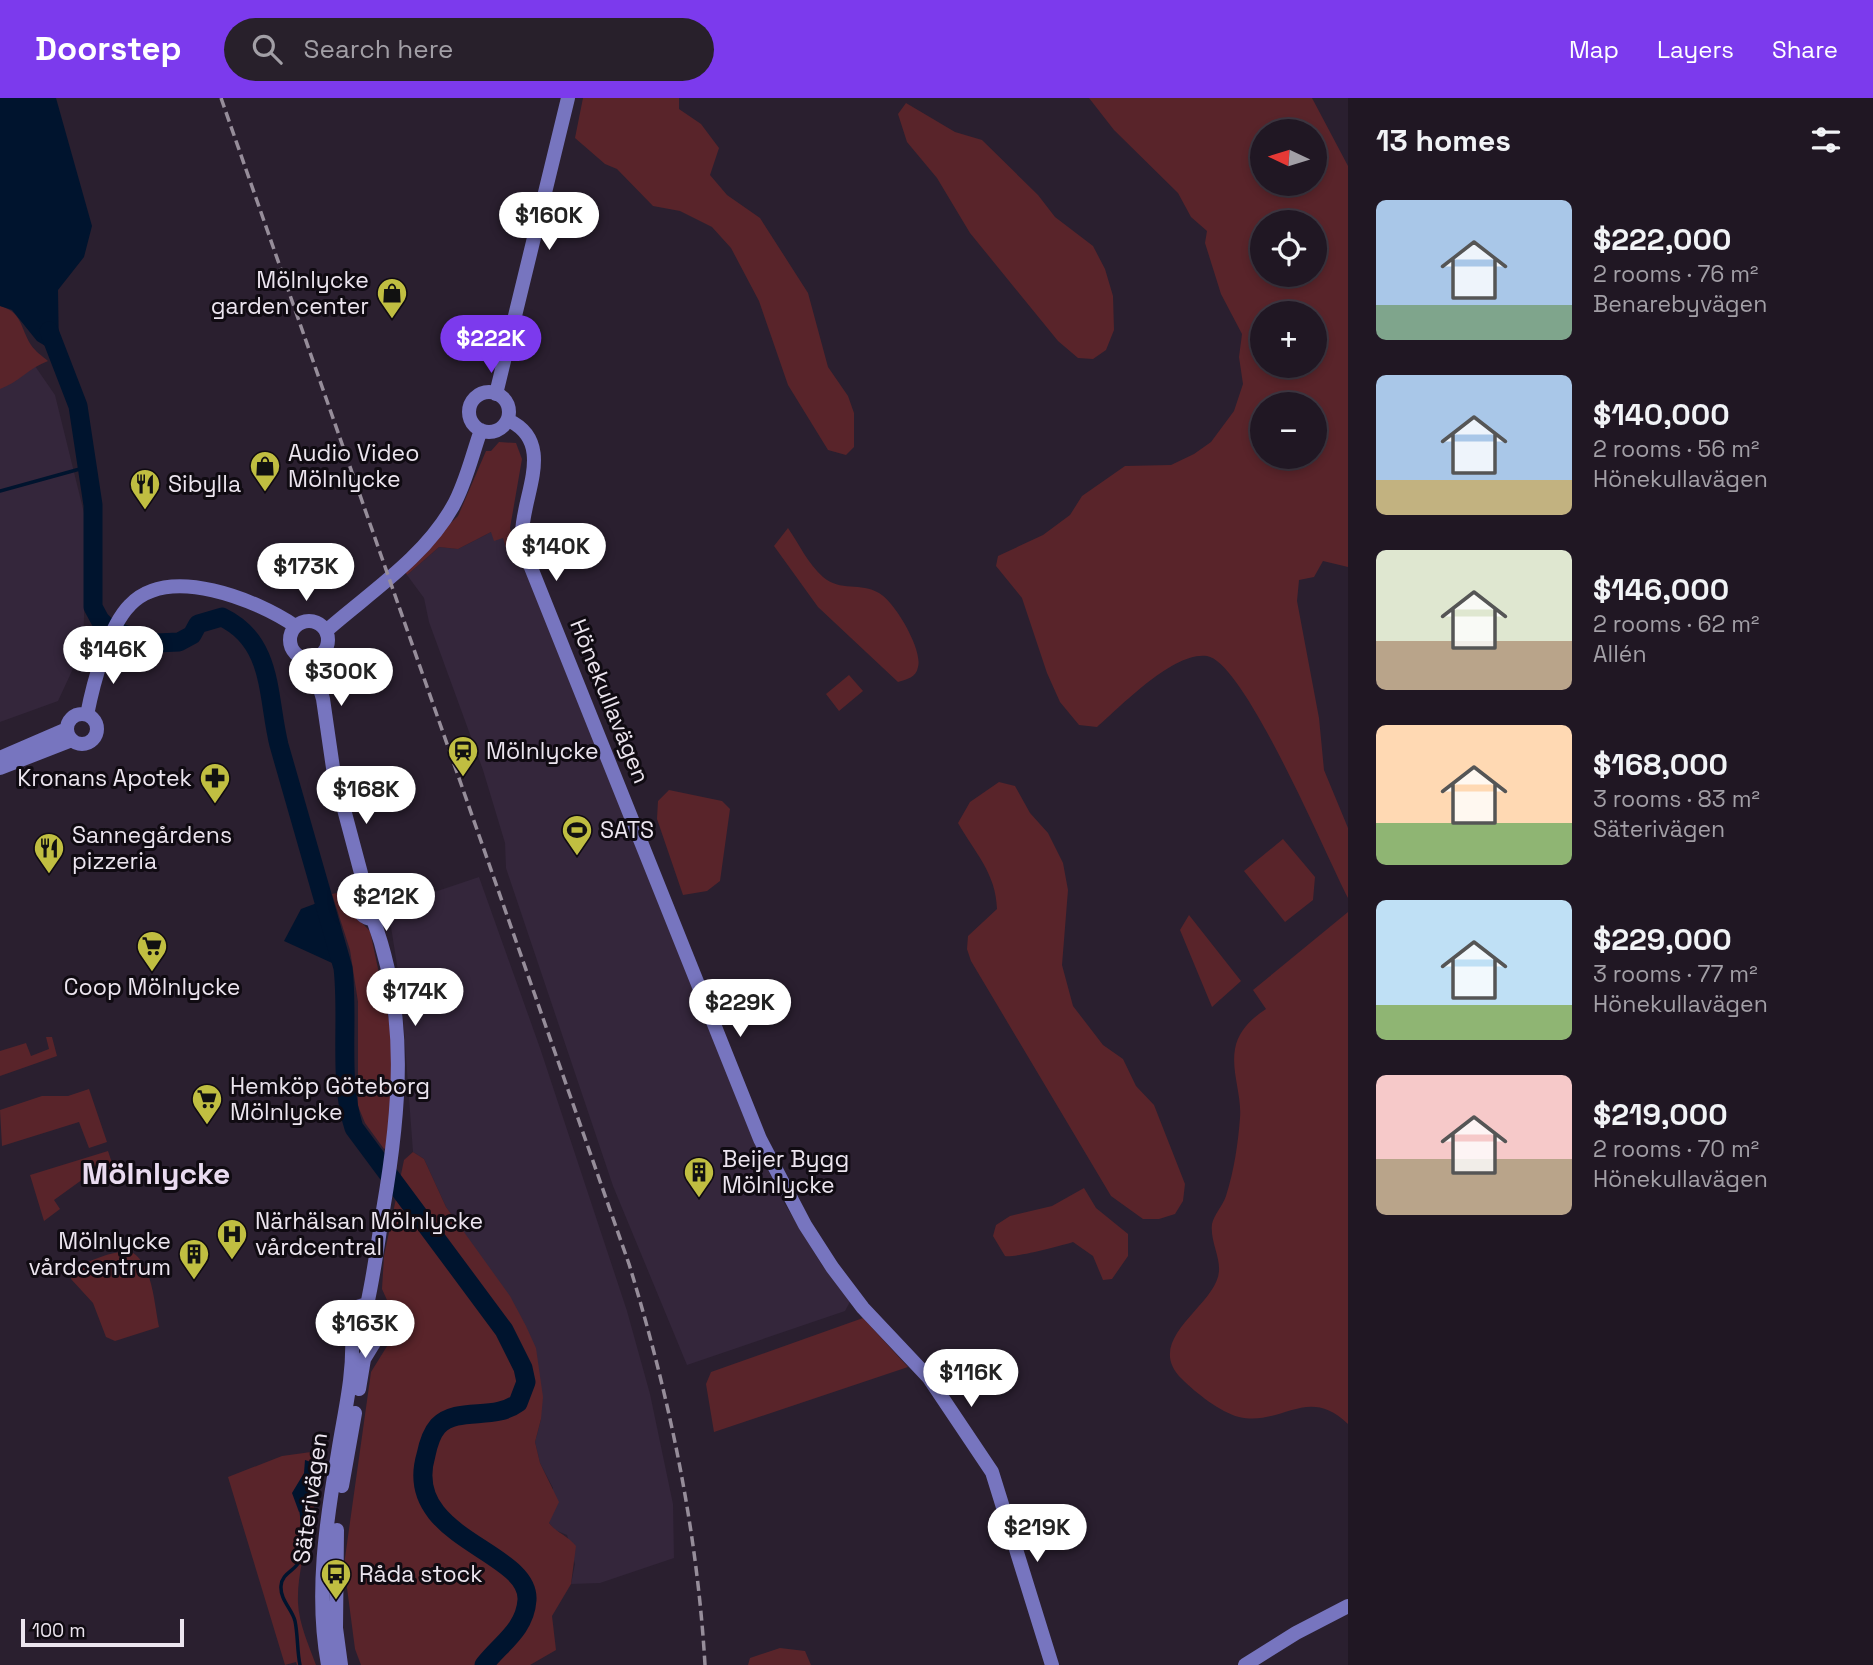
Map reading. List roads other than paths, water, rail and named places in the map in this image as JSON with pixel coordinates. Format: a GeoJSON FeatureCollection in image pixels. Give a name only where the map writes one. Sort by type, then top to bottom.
{"type":"FeatureCollection","features":[{"type":"Feature","properties":{"kind":"street"},"geometry":{"type":"LineString","coordinates":[[496,394],[568,98]]}},
{"type":"Feature","properties":{"kind":"street"},"geometry":{"type":"LineString","coordinates":[[482,394],[496,394],[508,404],[508,420],[496,430],[481,430],[471,419],[472,403],[482,394]]}},
{"type":"Feature","properties":{"kind":"street","name":"Hönekullavägen"},"geometry":{"type":"LineString","coordinates":[[508,420],[524,429],[535,452],[522,531],[528,560],[680,932],[751,1117],[779,1177],[827,1259],[863,1308],[929,1378],[992,1472],[1052,1665]]}},
{"type":"Feature","properties":{"kind":"street"},"geometry":{"type":"LineString","coordinates":[[326,631],[312,621],[295,626],[290,633],[291,648],[303,658],[311,659],[325,650],[326,631],[417,553],[437,529],[463,484],[481,430]]}},
{"type":"Feature","properties":{"kind":"street"},"geometry":{"type":"LineString","coordinates":[[87,715],[106,649],[131,603],[145,594],[167,589],[198,588],[231,595],[264,607],[295,626]]}},
{"type":"Feature","properties":{"kind":"street"},"geometry":{"type":"LineString","coordinates":[[311,659],[323,699],[333,768],[366,892]]}},
{"type":"Feature","properties":{"kind":"street"},"geometry":{"type":"LineString","coordinates":[[69,735],[73,717],[87,715]]}},
{"type":"Feature","properties":{"kind":"street"},"geometry":{"type":"LineString","coordinates":[[0,758],[69,735],[85,744],[95,737],[97,725],[87,715]]}},
{"type":"Feature","properties":{"kind":"street"},"geometry":{"type":"LineString","coordinates":[[0,768],[69,735]]}},
{"type":"Feature","properties":{"kind":"street"},"geometry":{"type":"LineString","coordinates":[[376,891],[386,901],[384,913],[373,919],[362,915],[358,908],[360,897],[366,892],[376,891]]}},
{"type":"Feature","properties":{"kind":"street"},"geometry":{"type":"LineString","coordinates":[[367,1305],[400,1093],[394,1001],[373,919]]}},
{"type":"Feature","properties":{"kind":"street"},"geometry":{"type":"LineString","coordinates":[[367,1305],[379,1310],[385,1320],[383,1332],[374,1341],[361,1342],[352,1336],[348,1325],[351,1314],[367,1305]]}},
{"type":"Feature","properties":{"kind":"street","name":"Säterivägen"},"geometry":{"type":"LineString","coordinates":[[328,1665],[321,1622],[322,1589],[337,1455],[351,1380],[352,1336]]}},
{"type":"Feature","properties":{"kind":"street","name":"Säterivägen"},"geometry":{"type":"LineString","coordinates":[[341,1665],[336,1628],[336,1539],[364,1359],[374,1341]]}},
{"type":"Feature","properties":{"kind":"street"},"geometry":{"type":"LineString","coordinates":[[1245,1665],[1296,1633],[1348,1606]]}},
{"type":"Feature","properties":{"kind":"water"},"geometry":{"type":"Polygon","coordinates":[[[0,98],[56,98],[92,226],[84,257],[58,290],[59,354],[37,341],[12,310],[0,306],[0,98]]]}},
{"type":"Feature","properties":{"kind":"water"},"geometry":{"type":"Polygon","coordinates":[[[325,900],[343,968],[284,941],[301,909],[325,900]]]}},
{"type":"Feature","properties":{"kind":"water"},"geometry":{"type":"Polygon","coordinates":[[[305,1460],[311,1462],[313,1468],[307,1506],[299,1512],[292,1493],[304,1473],[305,1460]]]}},
{"type":"Feature","properties":{"kind":"waterway"},"geometry":{"type":"LineString","coordinates":[[49,331],[78,406],[93,505],[93,607],[107,627],[156,643],[179,642],[192,635],[198,624],[222,617],[239,628],[260,656],[266,672],[279,745],[343,968],[346,1090],[354,1128],[504,1330],[523,1368],[526,1382],[518,1403],[498,1411],[456,1416],[446,1420],[433,1433],[426,1455],[423,1483],[432,1506],[448,1525],[509,1568],[522,1583],[527,1600],[517,1628],[484,1665]]}},
{"type":"Feature","properties":{"kind":"waterway"},"geometry":{"type":"LineString","coordinates":[[0,491],[87,467]]}},
{"type":"Feature","properties":{"kind":"waterway"},"geometry":{"type":"LineString","coordinates":[[300,1665],[295,1621],[282,1596],[281,1586],[284,1578],[300,1560],[301,1511]]}},
{"type":"Feature","properties":{"kind":"railway"},"geometry":{"type":"LineString","coordinates":[[221,98],[629,1264],[657,1363],[679,1462],[695,1563],[705,1665]]}},
{"type":"Feature","properties":{"kind":"place","name":"Mölnlycke garden center"},"geometry":{"type":"Point","coordinates":[392,320]}},
{"type":"Feature","properties":{"kind":"place","name":"Audio Video Mölnlycke"},"geometry":{"type":"Point","coordinates":[265,493]}},
{"type":"Feature","properties":{"kind":"place","name":"Sibylla"},"geometry":{"type":"Point","coordinates":[145,511]}},
{"type":"Feature","properties":{"kind":"place","name":"Mölnlycke"},"geometry":{"type":"Point","coordinates":[463,778]}},
{"type":"Feature","properties":{"kind":"place","name":"Kronans Apotek"},"geometry":{"type":"Point","coordinates":[215,805]}},
{"type":"Feature","properties":{"kind":"place","name":"SATS"},"geometry":{"type":"Point","coordinates":[577,857]}},
{"type":"Feature","properties":{"kind":"place","name":"Sannegårdens pizzeria"},"geometry":{"type":"Point","coordinates":[49,875]}},
{"type":"Feature","properties":{"kind":"place","name":"Coop Mölnlycke"},"geometry":{"type":"Point","coordinates":[152,973]}},
{"type":"Feature","properties":{"kind":"place","name":"Hemköp Göteborg Mölnlycke"},"geometry":{"type":"Point","coordinates":[207,1126]}},
{"type":"Feature","properties":{"kind":"place","name":"Beijer Bygg Mölnlycke"},"geometry":{"type":"Point","coordinates":[699,1199]}},
{"type":"Feature","properties":{"kind":"place","name":"Närhälsan Mölnlycke vårdcentral"},"geometry":{"type":"Point","coordinates":[232,1261]}},
{"type":"Feature","properties":{"kind":"place","name":"Mölnlycke vårdcentrum"},"geometry":{"type":"Point","coordinates":[194,1281]}},
{"type":"Feature","properties":{"kind":"place","name":"Råda stock"},"geometry":{"type":"Point","coordinates":[336,1601]}},
{"type":"Feature","properties":{"kind":"district","name":"Mölnlycke"},"geometry":{"type":"Point","coordinates":[156,1173]}}]}
